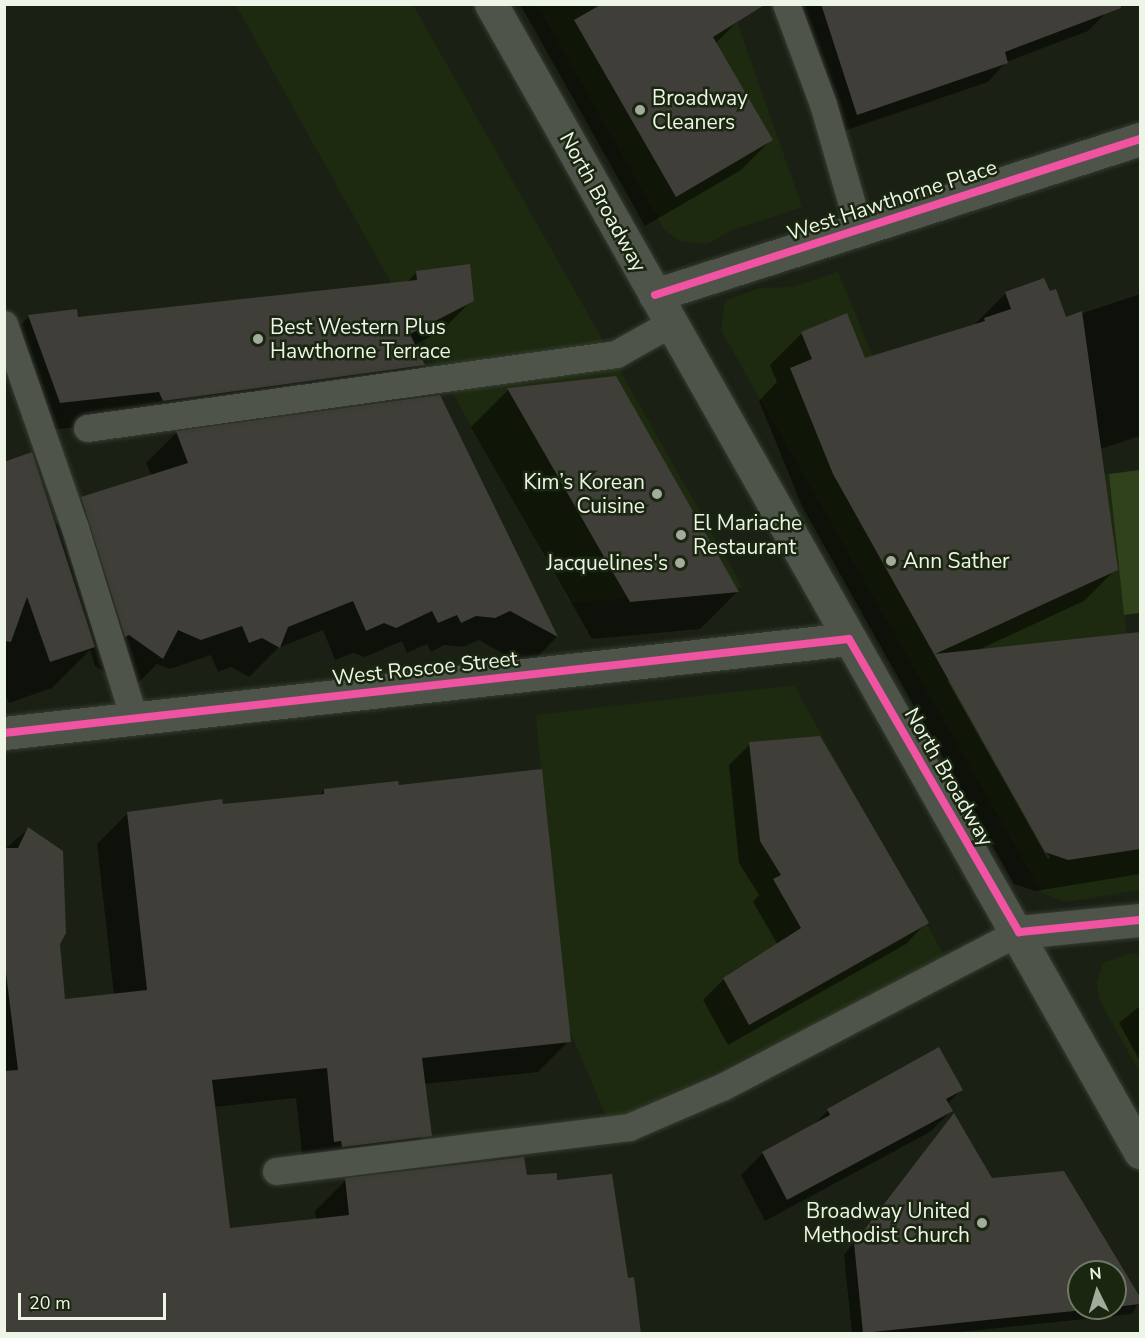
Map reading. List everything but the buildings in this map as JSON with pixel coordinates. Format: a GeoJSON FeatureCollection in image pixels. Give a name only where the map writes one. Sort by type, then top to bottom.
{"type":"FeatureCollection","features":[{"type":"Feature","properties":{"kind":"street","name":"North Broadway"},"geometry":{"type":"LineString","coordinates":[[492,4],[849,639],[1019,932],[1140,1152]]}},
{"type":"Feature","properties":{"kind":"street","name":"West Hawthorne Place"},"geometry":{"type":"LineString","coordinates":[[663,309],[859,229],[1140,139]]}},
{"type":"Feature","properties":{"kind":"street","name":"West Roscoe Street"},"geometry":{"type":"LineString","coordinates":[[4,733],[849,639]]}},
{"type":"Feature","properties":{"kind":"street"},"geometry":{"type":"LineString","coordinates":[[1019,932],[1140,920]]}},
{"type":"Feature","properties":{"kind":"lane"},"geometry":{"type":"LineString","coordinates":[[786,4],[823,104],[859,229]]}},
{"type":"Feature","properties":{"kind":"lane"},"geometry":{"type":"LineString","coordinates":[[87,428],[616,354],[663,309]]}},
{"type":"Feature","properties":{"kind":"lane"},"geometry":{"type":"LineString","coordinates":[[4,324],[75,528],[134,718]]}},
{"type":"Feature","properties":{"kind":"lane"},"geometry":{"type":"LineString","coordinates":[[276,1171],[629,1127],[722,1087],[1019,932]]}},
{"type":"Feature","properties":{"kind":"shaded area"},"geometry":{"type":"Polygon","coordinates":[[[236,5],[413,5],[743,588],[570,603],[236,5]]]}},
{"type":"Feature","properties":{"kind":"shaded area"},"geometry":{"type":"Polygon","coordinates":[[[537,5],[731,5],[802,207],[732,230],[707,244],[679,241],[664,229],[537,5]]]}},
{"type":"Feature","properties":{"kind":"shaded area"},"geometry":{"type":"Polygon","coordinates":[[[838,272],[928,490],[1109,474],[1140,760],[1140,890],[1066,902],[1042,893],[721,330],[725,301],[759,288],[791,287],[838,272]]]}},
{"type":"Feature","properties":{"kind":"shaded area"},"geometry":{"type":"Polygon","coordinates":[[[1140,470],[1140,613],[1124,615],[1109,474],[1140,470]]]}},
{"type":"Feature","properties":{"kind":"shaded area"},"geometry":{"type":"Polygon","coordinates":[[[794,685],[947,961],[609,1123],[565,1019],[536,715],[794,685]]]}},
{"type":"Feature","properties":{"kind":"shaded area"},"geometry":{"type":"Polygon","coordinates":[[[1131,953],[1140,956],[1140,1073],[1099,999],[1097,982],[1103,963],[1131,953]]]}},
{"type":"Feature","properties":{"kind":"cycle path"},"geometry":{"type":"LineString","coordinates":[[655,295],[1140,139]]}},
{"type":"Feature","properties":{"kind":"cycle path"},"geometry":{"type":"LineString","coordinates":[[4,733],[849,639],[1019,932],[1140,920]]}},
{"type":"Feature","properties":{"kind":"place","name":"Broadway Cleaners"},"geometry":{"type":"Point","coordinates":[640,110]}},
{"type":"Feature","properties":{"kind":"place","name":"Best Western Plus Hawthorne Terrace"},"geometry":{"type":"Point","coordinates":[258,339]}},
{"type":"Feature","properties":{"kind":"place","name":"Kim’s Korean Cuisine"},"geometry":{"type":"Point","coordinates":[657,494]}},
{"type":"Feature","properties":{"kind":"place","name":"El Mariache Restaurant"},"geometry":{"type":"Point","coordinates":[681,535]}},
{"type":"Feature","properties":{"kind":"place","name":"Ann Sather"},"geometry":{"type":"Point","coordinates":[891,561]}},
{"type":"Feature","properties":{"kind":"place","name":"Jacquelines's"},"geometry":{"type":"Point","coordinates":[680,563]}},
{"type":"Feature","properties":{"kind":"place","name":"Broadway United Methodist Church"},"geometry":{"type":"Point","coordinates":[982,1223]}}]}
